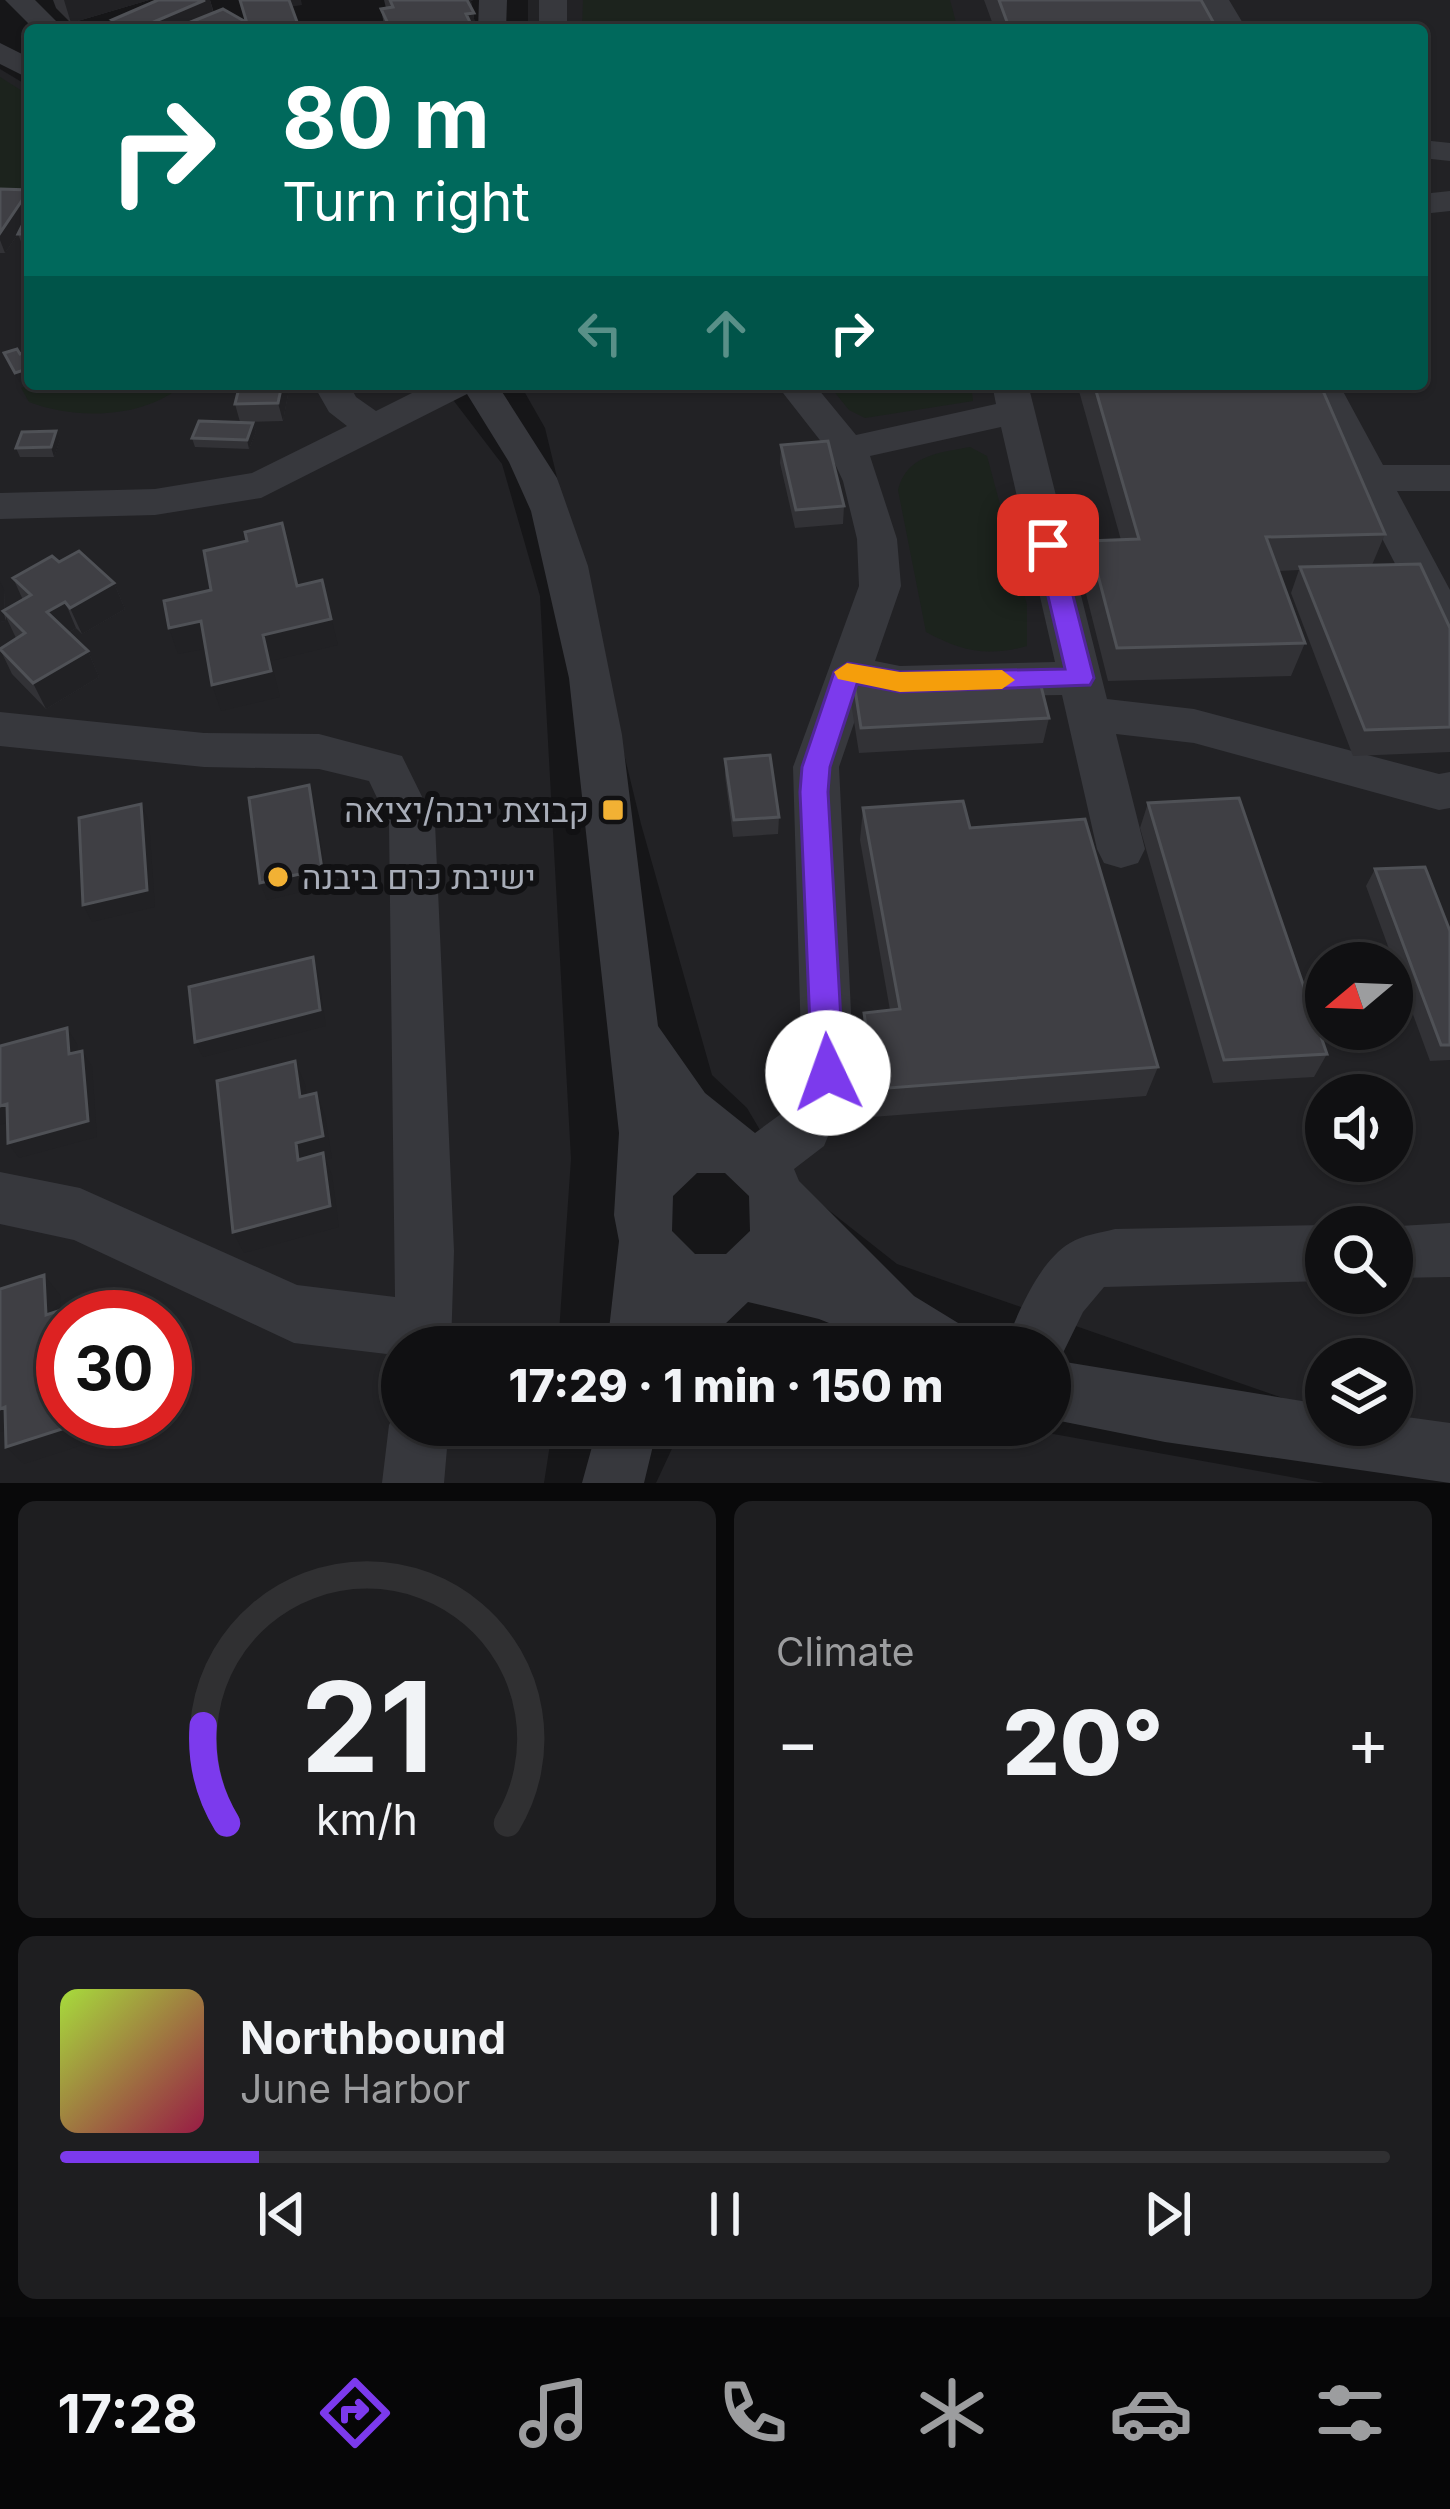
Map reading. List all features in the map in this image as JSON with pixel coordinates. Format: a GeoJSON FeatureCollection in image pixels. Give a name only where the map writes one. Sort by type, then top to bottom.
{"type":"FeatureCollection","features":[{"type":"Feature","properties":{"kind":"street"},"geometry":{"type":"LineString","coordinates":[[19,0],[45,24]]}},
{"type":"Feature","properties":{"kind":"street"},"geometry":{"type":"LineString","coordinates":[[334,390],[342,404],[373,426]]}},
{"type":"Feature","properties":{"kind":"street"},"geometry":{"type":"LineString","coordinates":[[0,506],[94,505],[219,494],[261,485],[447,390]]}},
{"type":"Feature","properties":{"kind":"street"},"geometry":{"type":"LineString","coordinates":[[483,390],[550,508],[565,561],[602,767],[650,1138],[639,1326]]}},
{"type":"Feature","properties":{"kind":"street"},"geometry":{"type":"LineString","coordinates":[[759,1172],[805,1128],[828,1073],[814,792],[821,748],[880,586],[877,539],[862,481],[848,449],[799,390]]}},
{"type":"Feature","properties":{"kind":"street"},"geometry":{"type":"LineString","coordinates":[[1324,390],[1450,630]]}},
{"type":"Feature","properties":{"kind":"street"},"geometry":{"type":"LineString","coordinates":[[848,449],[1013,398],[1121,849]]}},
{"type":"Feature","properties":{"kind":"street"},"geometry":{"type":"LineString","coordinates":[[1370,478],[1450,478]]}},
{"type":"Feature","properties":{"kind":"street"},"geometry":{"type":"LineString","coordinates":[[848,672],[900,682],[1084,696],[1392,780],[1439,792],[1450,790]]}},
{"type":"Feature","properties":{"kind":"street"},"geometry":{"type":"LineString","coordinates":[[0,729],[208,751],[292,748],[352,753],[386,769],[412,823],[425,1251],[422,1326]]}},
{"type":"Feature","properties":{"kind":"street"},"geometry":{"type":"LineString","coordinates":[[630,1008],[668,1086],[710,1133],[759,1172],[838,1263],[892,1316],[909,1326]]}},
{"type":"Feature","properties":{"kind":"street"},"geometry":{"type":"LineString","coordinates":[[681,1326],[693,1311],[736,1278],[775,1245],[782,1223],[759,1172],[716,1147],[694,1150],[656,1172],[646,1215],[667,1269],[687,1280],[736,1278],[819,1291],[902,1326]]}},
{"type":"Feature","properties":{"kind":"street"},"geometry":{"type":"LineString","coordinates":[[0,1198],[80,1215],[294,1314],[381,1330]]}},
{"type":"Feature","properties":{"kind":"street"},"geometry":{"type":"LineString","coordinates":[[1413,1251],[1450,1250]]}},
{"type":"Feature","properties":{"kind":"street"},"geometry":{"type":"LineString","coordinates":[[1045,1326],[1063,1292],[1087,1264],[1115,1257],[1305,1252]]}},
{"type":"Feature","properties":{"kind":"street"},"geometry":{"type":"LineString","coordinates":[[1071,1393],[1165,1412],[1450,1454]]}},
{"type":"Feature","properties":{"kind":"street"},"geometry":{"type":"LineString","coordinates":[[413,1483],[417,1446]]}},
{"type":"Feature","properties":{"kind":"shaded area"},"geometry":{"type":"Polygon","coordinates":[[[528,0],[1450,0],[1450,1434],[1413,1428],[1413,1338],[1305,1338],[1305,1406],[897,1264],[789,1179],[747,1108],[712,1075],[641,824],[545,428],[523,390],[1428,390],[1428,24],[528,24],[528,0]]]}},
{"type":"Feature","properties":{"kind":"shaded area"},"geometry":{"type":"Polygon","coordinates":[[[583,0],[950,0],[956,24],[582,24],[583,0]]]}},
{"type":"Feature","properties":{"kind":"shaded area","name":"ישיבת כרם ביבנה"},"geometry":{"type":"Polygon","coordinates":[[[0,69],[24,83],[24,390],[446,390],[502,464],[540,596],[571,1159],[559,1326],[381,1326],[381,1446],[550,1446],[544,1483],[0,1483],[0,69]]]}},
{"type":"Feature","properties":{"kind":"shaded area"},"geometry":{"type":"Polygon","coordinates":[[[0,77],[24,92],[24,193],[0,192],[0,77]]]}},
{"type":"Feature","properties":{"kind":"shaded area"},"geometry":{"type":"Polygon","coordinates":[[[21,388],[176,390],[130,410],[88,413],[29,402],[21,388]]]}},
{"type":"Feature","properties":{"kind":"shaded area"},"geometry":{"type":"Polygon","coordinates":[[[833,390],[972,390],[973,401],[865,418],[849,410],[833,390]]]}},
{"type":"Feature","properties":{"kind":"shaded area"},"geometry":{"type":"Polygon","coordinates":[[[970,447],[987,456],[1027,605],[1027,646],[975,650],[926,632],[898,490],[916,463],[970,447]]]}},
{"type":"Feature","properties":{"kind":"shaded area"},"geometry":{"type":"Polygon","coordinates":[[[1071,1437],[1324,1483],[656,1483],[673,1446],[1071,1446],[1071,1437]]]}},
{"type":"Feature","properties":{"kind":"building"},"geometry":{"type":"Polygon","coordinates":[[[158,0],[205,0],[149,24],[112,20],[158,0]]]}},
{"type":"Feature","properties":{"kind":"building"},"geometry":{"type":"Polygon","coordinates":[[[240,0],[289,0],[298,24],[247,24],[240,0]]]}},
{"type":"Feature","properties":{"kind":"building"},"geometry":{"type":"Polygon","coordinates":[[[390,0],[467,0],[474,13],[466,14],[470,22],[458,24],[388,24],[381,9],[393,7],[390,0]]]}},
{"type":"Feature","properties":{"kind":"building"},"geometry":{"type":"Polygon","coordinates":[[[999,0],[1201,0],[1214,24],[1008,24],[999,0]]]}},
{"type":"Feature","properties":{"kind":"building"},"geometry":{"type":"Polygon","coordinates":[[[223,9],[244,21],[236,24],[186,24],[223,9]]]}},
{"type":"Feature","properties":{"kind":"building"},"geometry":{"type":"Polygon","coordinates":[[[0,189],[24,190],[24,197],[0,233],[0,189]]]}},
{"type":"Feature","properties":{"kind":"building"},"geometry":{"type":"Polygon","coordinates":[[[17,349],[24,353],[24,370],[15,373],[4,353],[17,349]]]}},
{"type":"Feature","properties":{"kind":"building"},"geometry":{"type":"Polygon","coordinates":[[[238,390],[281,390],[278,403],[235,404],[238,390]]]}},
{"type":"Feature","properties":{"kind":"building"},"geometry":{"type":"Polygon","coordinates":[[[1096,390],[1323,390],[1385,534],[1266,537],[1305,643],[1117,648],[1089,541],[1139,539],[1096,390]]]}},
{"type":"Feature","properties":{"kind":"building"},"geometry":{"type":"Polygon","coordinates":[[[199,421],[253,423],[247,440],[192,438],[199,421]]]}},
{"type":"Feature","properties":{"kind":"building"},"geometry":{"type":"Polygon","coordinates":[[[56,431],[51,447],[16,448],[22,432],[56,431]]]}},
{"type":"Feature","properties":{"kind":"building"},"geometry":{"type":"Polygon","coordinates":[[[828,441],[844,506],[796,510],[781,445],[828,441]]]}},
{"type":"Feature","properties":{"kind":"building"},"geometry":{"type":"Polygon","coordinates":[[[282,523],[297,586],[322,580],[331,619],[263,635],[271,671],[212,685],[201,621],[169,628],[164,601],[211,590],[204,551],[247,541],[245,532],[282,523]]]}},
{"type":"Feature","properties":{"kind":"building"},"geometry":{"type":"Polygon","coordinates":[[[79,551],[114,583],[70,608],[65,602],[47,612],[88,651],[33,683],[0,649],[25,633],[3,611],[31,595],[13,578],[52,556],[59,562],[79,551]]]}},
{"type":"Feature","properties":{"kind":"building"},"geometry":{"type":"Polygon","coordinates":[[[1420,564],[1450,628],[1450,727],[1365,730],[1300,567],[1420,564]]]}},
{"type":"Feature","properties":{"kind":"building"},"geometry":{"type":"Polygon","coordinates":[[[1038,674],[1049,718],[861,728],[854,683],[1038,674]]]}},
{"type":"Feature","properties":{"kind":"building"},"geometry":{"type":"Polygon","coordinates":[[[770,755],[779,817],[734,820],[725,759],[770,755]]]}},
{"type":"Feature","properties":{"kind":"building"},"geometry":{"type":"Polygon","coordinates":[[[309,785],[322,869],[260,883],[249,798],[309,785]]]}},
{"type":"Feature","properties":{"kind":"building"},"geometry":{"type":"Polygon","coordinates":[[[1239,798],[1305,990],[1305,1050],[1326,1050],[1327,1054],[1224,1060],[1148,803],[1239,798]]]}},
{"type":"Feature","properties":{"kind":"building"},"geometry":{"type":"Polygon","coordinates":[[[963,801],[970,828],[1085,819],[1158,1067],[876,1089],[864,1013],[900,1009],[863,808],[963,801]]]}},
{"type":"Feature","properties":{"kind":"building"},"geometry":{"type":"Polygon","coordinates":[[[141,804],[147,890],[83,905],[79,818],[141,804]]]}},
{"type":"Feature","properties":{"kind":"building"},"geometry":{"type":"Polygon","coordinates":[[[1425,867],[1450,931],[1450,1045],[1441,1045],[1413,970],[1413,942],[1402,942],[1375,869],[1425,867]]]}},
{"type":"Feature","properties":{"kind":"building"},"geometry":{"type":"Polygon","coordinates":[[[313,957],[320,1010],[195,1042],[189,987],[313,957]]]}},
{"type":"Feature","properties":{"kind":"building"},"geometry":{"type":"Polygon","coordinates":[[[67,1028],[69,1054],[82,1051],[88,1121],[8,1143],[7,1104],[0,1106],[0,1046],[67,1028]]]}},
{"type":"Feature","properties":{"kind":"building"},"geometry":{"type":"Polygon","coordinates":[[[295,1061],[300,1097],[316,1093],[323,1136],[296,1143],[298,1160],[323,1153],[330,1206],[233,1232],[217,1081],[295,1061]]]}},
{"type":"Feature","properties":{"kind":"building"},"geometry":{"type":"Polygon","coordinates":[[[44,1275],[45,1290],[36,1290],[36,1437],[6,1447],[5,1407],[0,1409],[0,1289],[44,1275]]]}},
{"type":"Feature","properties":{"kind":"slow traffic"},"geometry":{"type":"LineString","coordinates":[[847,672],[900,682],[1002,680]]}},
{"type":"Feature","properties":{"kind":"place","name":"קבוצת יבנה/יציאה"},"geometry":{"type":"Point","coordinates":[613,810]}},
{"type":"Feature","properties":{"kind":"place","name":"ישיבת כרם ביבנה"},"geometry":{"type":"Point","coordinates":[278,877]}},
{"type":"Feature","properties":{"kind":"route"},"geometry":{"type":"LineString","coordinates":[[828,1073],[814,792],[816,767],[848,672],[900,682],[1080,678],[1048,545]]}}]}
